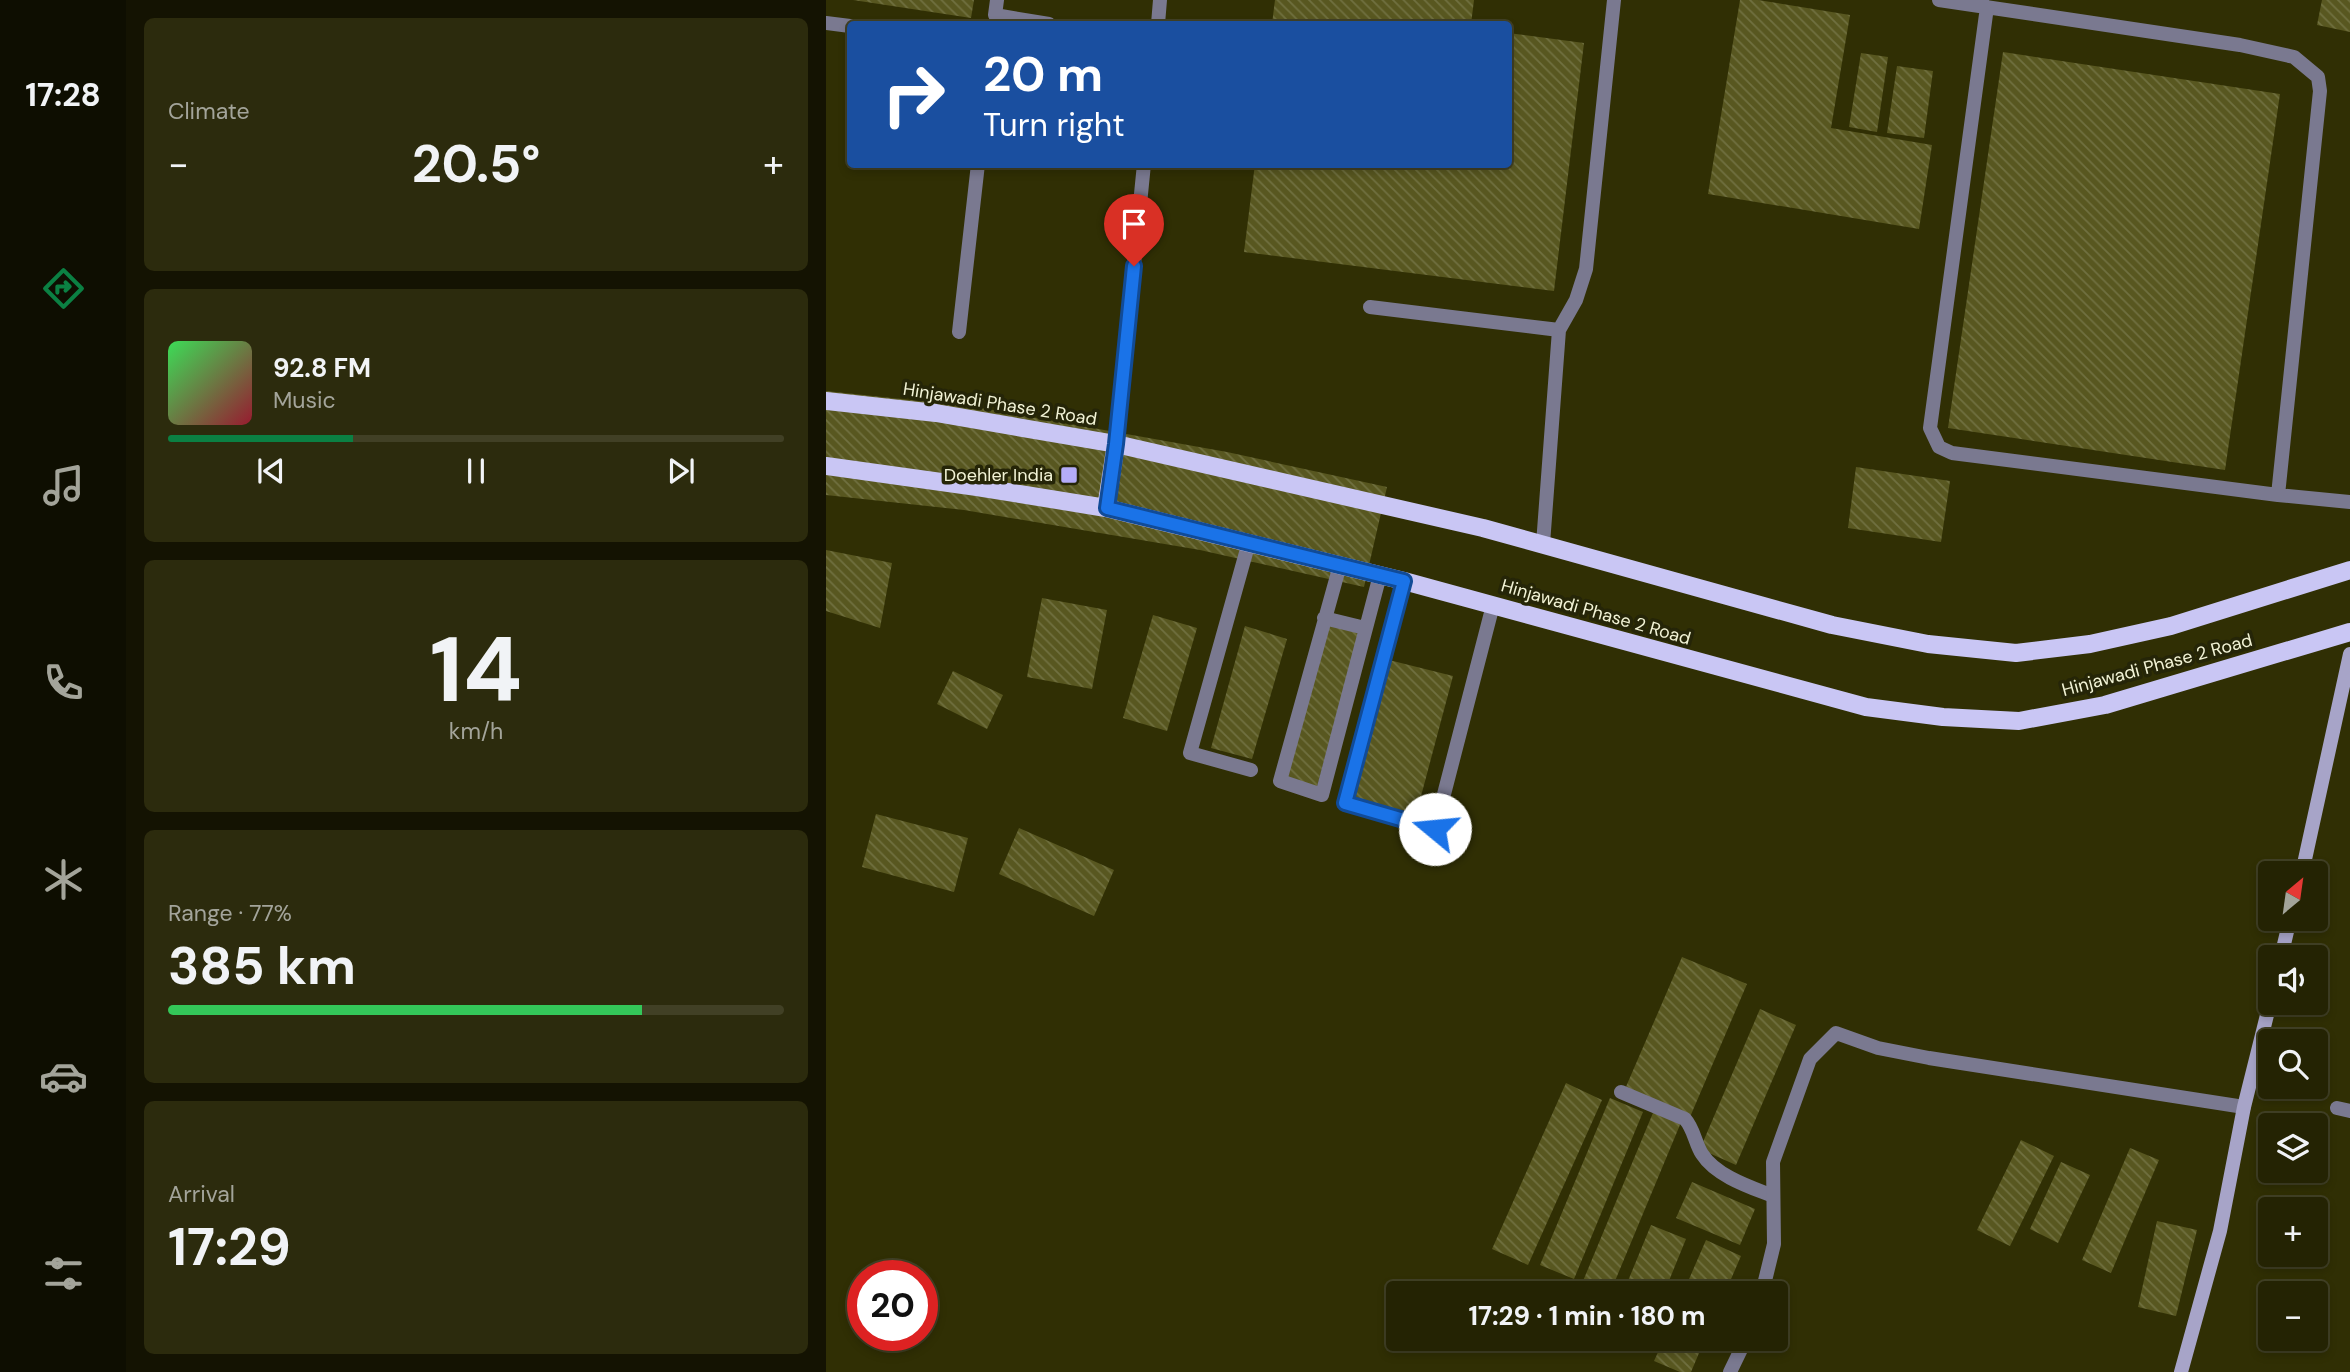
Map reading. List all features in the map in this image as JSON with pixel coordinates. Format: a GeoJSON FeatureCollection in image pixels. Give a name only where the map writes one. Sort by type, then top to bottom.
{"type":"FeatureCollection","features":[{"type":"Feature","properties":{"kind":"main road","name":"Hinjawadi Phase 2 Road"},"geometry":{"type":"LineString","coordinates":[[826,401],[936,413],[1116,444],[1395,507],[1543,544],[1832,625],[1928,644],[2016,653],[2090,644],[2171,625],[2350,570]]}},
{"type":"Feature","properties":{"kind":"main road"},"geometry":{"type":"LineString","coordinates":[[1107,508],[1116,444]]}},
{"type":"Feature","properties":{"kind":"main road","name":"Hinjawadi Phase 2 Road"},"geometry":{"type":"LineString","coordinates":[[826,466],[977,486],[1107,508],[1404,581],[1866,708],[1943,717],[2019,721],[2105,705],[2350,632]]}},
{"type":"Feature","properties":{"kind":"street"},"geometry":{"type":"LineString","coordinates":[[994,20],[997,0]]}},
{"type":"Feature","properties":{"kind":"street"},"geometry":{"type":"LineString","coordinates":[[1158,21],[1160,0]]}},
{"type":"Feature","properties":{"kind":"street"},"geometry":{"type":"LineString","coordinates":[[1543,544],[1559,330],[1576,300],[1586,269],[1614,0]]}},
{"type":"Feature","properties":{"kind":"street"},"geometry":{"type":"LineString","coordinates":[[1939,0],[2240,45],[2294,57],[2318,77],[2320,91],[2278,495]]}},
{"type":"Feature","properties":{"kind":"street"},"geometry":{"type":"LineString","coordinates":[[1987,7],[1930,428],[1939,447],[1952,453],[2350,502]]}},
{"type":"Feature","properties":{"kind":"street"},"geometry":{"type":"LineString","coordinates":[[826,23],[847,26]]}},
{"type":"Feature","properties":{"kind":"street"},"geometry":{"type":"LineString","coordinates":[[959,332],[978,168]]}},
{"type":"Feature","properties":{"kind":"street"},"geometry":{"type":"LineString","coordinates":[[1116,444],[1144,168]]}},
{"type":"Feature","properties":{"kind":"street"},"geometry":{"type":"LineString","coordinates":[[1370,307],[1559,330]]}},
{"type":"Feature","properties":{"kind":"street"},"geometry":{"type":"LineString","coordinates":[[1249,542],[1190,753],[1251,770]]}},
{"type":"Feature","properties":{"kind":"street"},"geometry":{"type":"LineString","coordinates":[[1340,565],[1280,782],[1322,796],[1380,575]]}},
{"type":"Feature","properties":{"kind":"street"},"geometry":{"type":"LineString","coordinates":[[1404,581],[1345,803],[1435,829],[1493,605]]}},
{"type":"Feature","properties":{"kind":"street"},"geometry":{"type":"LineString","coordinates":[[1324,618],[1365,628]]}},
{"type":"Feature","properties":{"kind":"street"},"geometry":{"type":"LineString","coordinates":[[2305,861],[2350,654]]}},
{"type":"Feature","properties":{"kind":"street"},"geometry":{"type":"LineString","coordinates":[[2181,1372],[2220,1231],[2244,1107],[2267,1015]]}},
{"type":"Feature","properties":{"kind":"street"},"geometry":{"type":"LineString","coordinates":[[1765,1281],[1773,1244],[1773,1162],[1810,1059],[1836,1033],[1878,1048],[1929,1058],[2244,1107]]}},
{"type":"Feature","properties":{"kind":"street"},"geometry":{"type":"LineString","coordinates":[[1621,1091],[1685,1119],[1690,1124],[1703,1156],[1731,1179],[1773,1196]]}},
{"type":"Feature","properties":{"kind":"street"},"geometry":{"type":"LineString","coordinates":[[1730,1372],[1740,1351]]}},
{"type":"Feature","properties":{"kind":"building"},"geometry":{"type":"Polygon","coordinates":[[[853,0],[974,0],[971,18],[853,0]]]}},
{"type":"Feature","properties":{"kind":"building"},"geometry":{"type":"Polygon","coordinates":[[[1275,0],[1474,0],[1471,21],[1272,21],[1275,0]]]}},
{"type":"Feature","properties":{"kind":"building"},"geometry":{"type":"Polygon","coordinates":[[[1740,0],[1758,0],[1850,15],[1831,128],[1932,145],[1919,229],[1708,194],[1740,0]]]}},
{"type":"Feature","properties":{"kind":"building"},"geometry":{"type":"Polygon","coordinates":[[[2322,0],[2350,0],[2350,32],[2317,25],[2322,0]]]}},
{"type":"Feature","properties":{"kind":"building"},"geometry":{"type":"Polygon","coordinates":[[[1512,34],[1584,43],[1554,291],[1244,252],[1254,168],[1512,168],[1512,34]]]}},
{"type":"Feature","properties":{"kind":"building"},"geometry":{"type":"Polygon","coordinates":[[[2003,52],[2280,94],[2225,470],[1948,428],[2003,52]]]}},
{"type":"Feature","properties":{"kind":"building"},"geometry":{"type":"Polygon","coordinates":[[[1861,53],[1888,57],[1877,132],[1849,127],[1861,53]]]}},
{"type":"Feature","properties":{"kind":"building"},"geometry":{"type":"Polygon","coordinates":[[[1897,66],[1933,71],[1924,138],[1887,133],[1897,66]]]}},
{"type":"Feature","properties":{"kind":"building"},"geometry":{"type":"Polygon","coordinates":[[[826,391],[976,407],[1227,452],[1387,487],[1364,587],[1200,550],[964,510],[826,495],[826,391]]]}},
{"type":"Feature","properties":{"kind":"building"},"geometry":{"type":"Polygon","coordinates":[[[1856,467],[1950,481],[1941,542],[1848,528],[1856,467]]]}},
{"type":"Feature","properties":{"kind":"building"},"geometry":{"type":"Polygon","coordinates":[[[826,550],[892,563],[880,628],[826,611],[826,550]]]}},
{"type":"Feature","properties":{"kind":"building"},"geometry":{"type":"Polygon","coordinates":[[[1042,598],[1107,610],[1092,689],[1027,677],[1042,598]]]}},
{"type":"Feature","properties":{"kind":"building"},"geometry":{"type":"Polygon","coordinates":[[[1153,615],[1197,628],[1167,731],[1123,718],[1153,615]]]}},
{"type":"Feature","properties":{"kind":"building"},"geometry":{"type":"Polygon","coordinates":[[[1327,624],[1359,633],[1317,787],[1284,778],[1327,624]]]}},
{"type":"Feature","properties":{"kind":"building"},"geometry":{"type":"Polygon","coordinates":[[[1245,626],[1287,639],[1252,759],[1211,748],[1245,626]]]}},
{"type":"Feature","properties":{"kind":"building"},"geometry":{"type":"Polygon","coordinates":[[[1389,660],[1453,676],[1416,815],[1354,799],[1389,660]]]}},
{"type":"Feature","properties":{"kind":"building"},"geometry":{"type":"Polygon","coordinates":[[[953,671],[1003,695],[987,729],[937,704],[953,671]]]}},
{"type":"Feature","properties":{"kind":"building"},"geometry":{"type":"Polygon","coordinates":[[[876,814],[968,838],[954,892],[862,867],[876,814]]]}},
{"type":"Feature","properties":{"kind":"building"},"geometry":{"type":"Polygon","coordinates":[[[1019,828],[1114,870],[1094,916],[999,874],[1019,828]]]}},
{"type":"Feature","properties":{"kind":"building"},"geometry":{"type":"Polygon","coordinates":[[[1682,957],[1747,984],[1690,1117],[1625,1089],[1682,957]]]}},
{"type":"Feature","properties":{"kind":"building"},"geometry":{"type":"Polygon","coordinates":[[[1760,1009],[1796,1025],[1736,1165],[1700,1149],[1760,1009]]]}},
{"type":"Feature","properties":{"kind":"building"},"geometry":{"type":"Polygon","coordinates":[[[1566,1083],[1602,1100],[1528,1265],[1492,1249],[1566,1083]]]}},
{"type":"Feature","properties":{"kind":"building"},"geometry":{"type":"Polygon","coordinates":[[[1610,1098],[1643,1112],[1574,1279],[1540,1265],[1610,1098]]]}},
{"type":"Feature","properties":{"kind":"building"},"geometry":{"type":"Polygon","coordinates":[[[1655,1108],[1682,1120],[1615,1281],[1583,1281],[1655,1108]]]}},
{"type":"Feature","properties":{"kind":"building"},"geometry":{"type":"Polygon","coordinates":[[[2021,1140],[2054,1156],[2010,1246],[1977,1230],[2021,1140]]]}},
{"type":"Feature","properties":{"kind":"building"},"geometry":{"type":"Polygon","coordinates":[[[2130,1148],[2159,1160],[2111,1273],[2082,1260],[2130,1148]]]}},
{"type":"Feature","properties":{"kind":"building"},"geometry":{"type":"Polygon","coordinates":[[[2061,1162],[2090,1175],[2058,1243],[2030,1229],[2061,1162]]]}},
{"type":"Feature","properties":{"kind":"building"},"geometry":{"type":"Polygon","coordinates":[[[1692,1182],[1755,1209],[1740,1245],[1676,1218],[1692,1182]]]}},
{"type":"Feature","properties":{"kind":"building"},"geometry":{"type":"Polygon","coordinates":[[[2157,1221],[2197,1230],[2176,1316],[2138,1307],[2157,1221]]]}},
{"type":"Feature","properties":{"kind":"building"},"geometry":{"type":"Polygon","coordinates":[[[1651,1225],[1686,1239],[1669,1281],[1628,1281],[1651,1225]]]}},
{"type":"Feature","properties":{"kind":"building"},"geometry":{"type":"Polygon","coordinates":[[[1706,1240],[1741,1256],[1730,1281],[1688,1281],[1706,1240]]]}},
{"type":"Feature","properties":{"kind":"building"},"geometry":{"type":"Polygon","coordinates":[[[1659,1351],[1700,1351],[1691,1372],[1680,1372],[1654,1361],[1659,1351]]]}},
{"type":"Feature","properties":{"kind":"place","name":"Doehler India"},"geometry":{"type":"Point","coordinates":[1069,475]}},
{"type":"Feature","properties":{"kind":"route"},"geometry":{"type":"LineString","coordinates":[[1134,266],[1107,508],[1404,581],[1345,803],[1435,829]]}}]}
